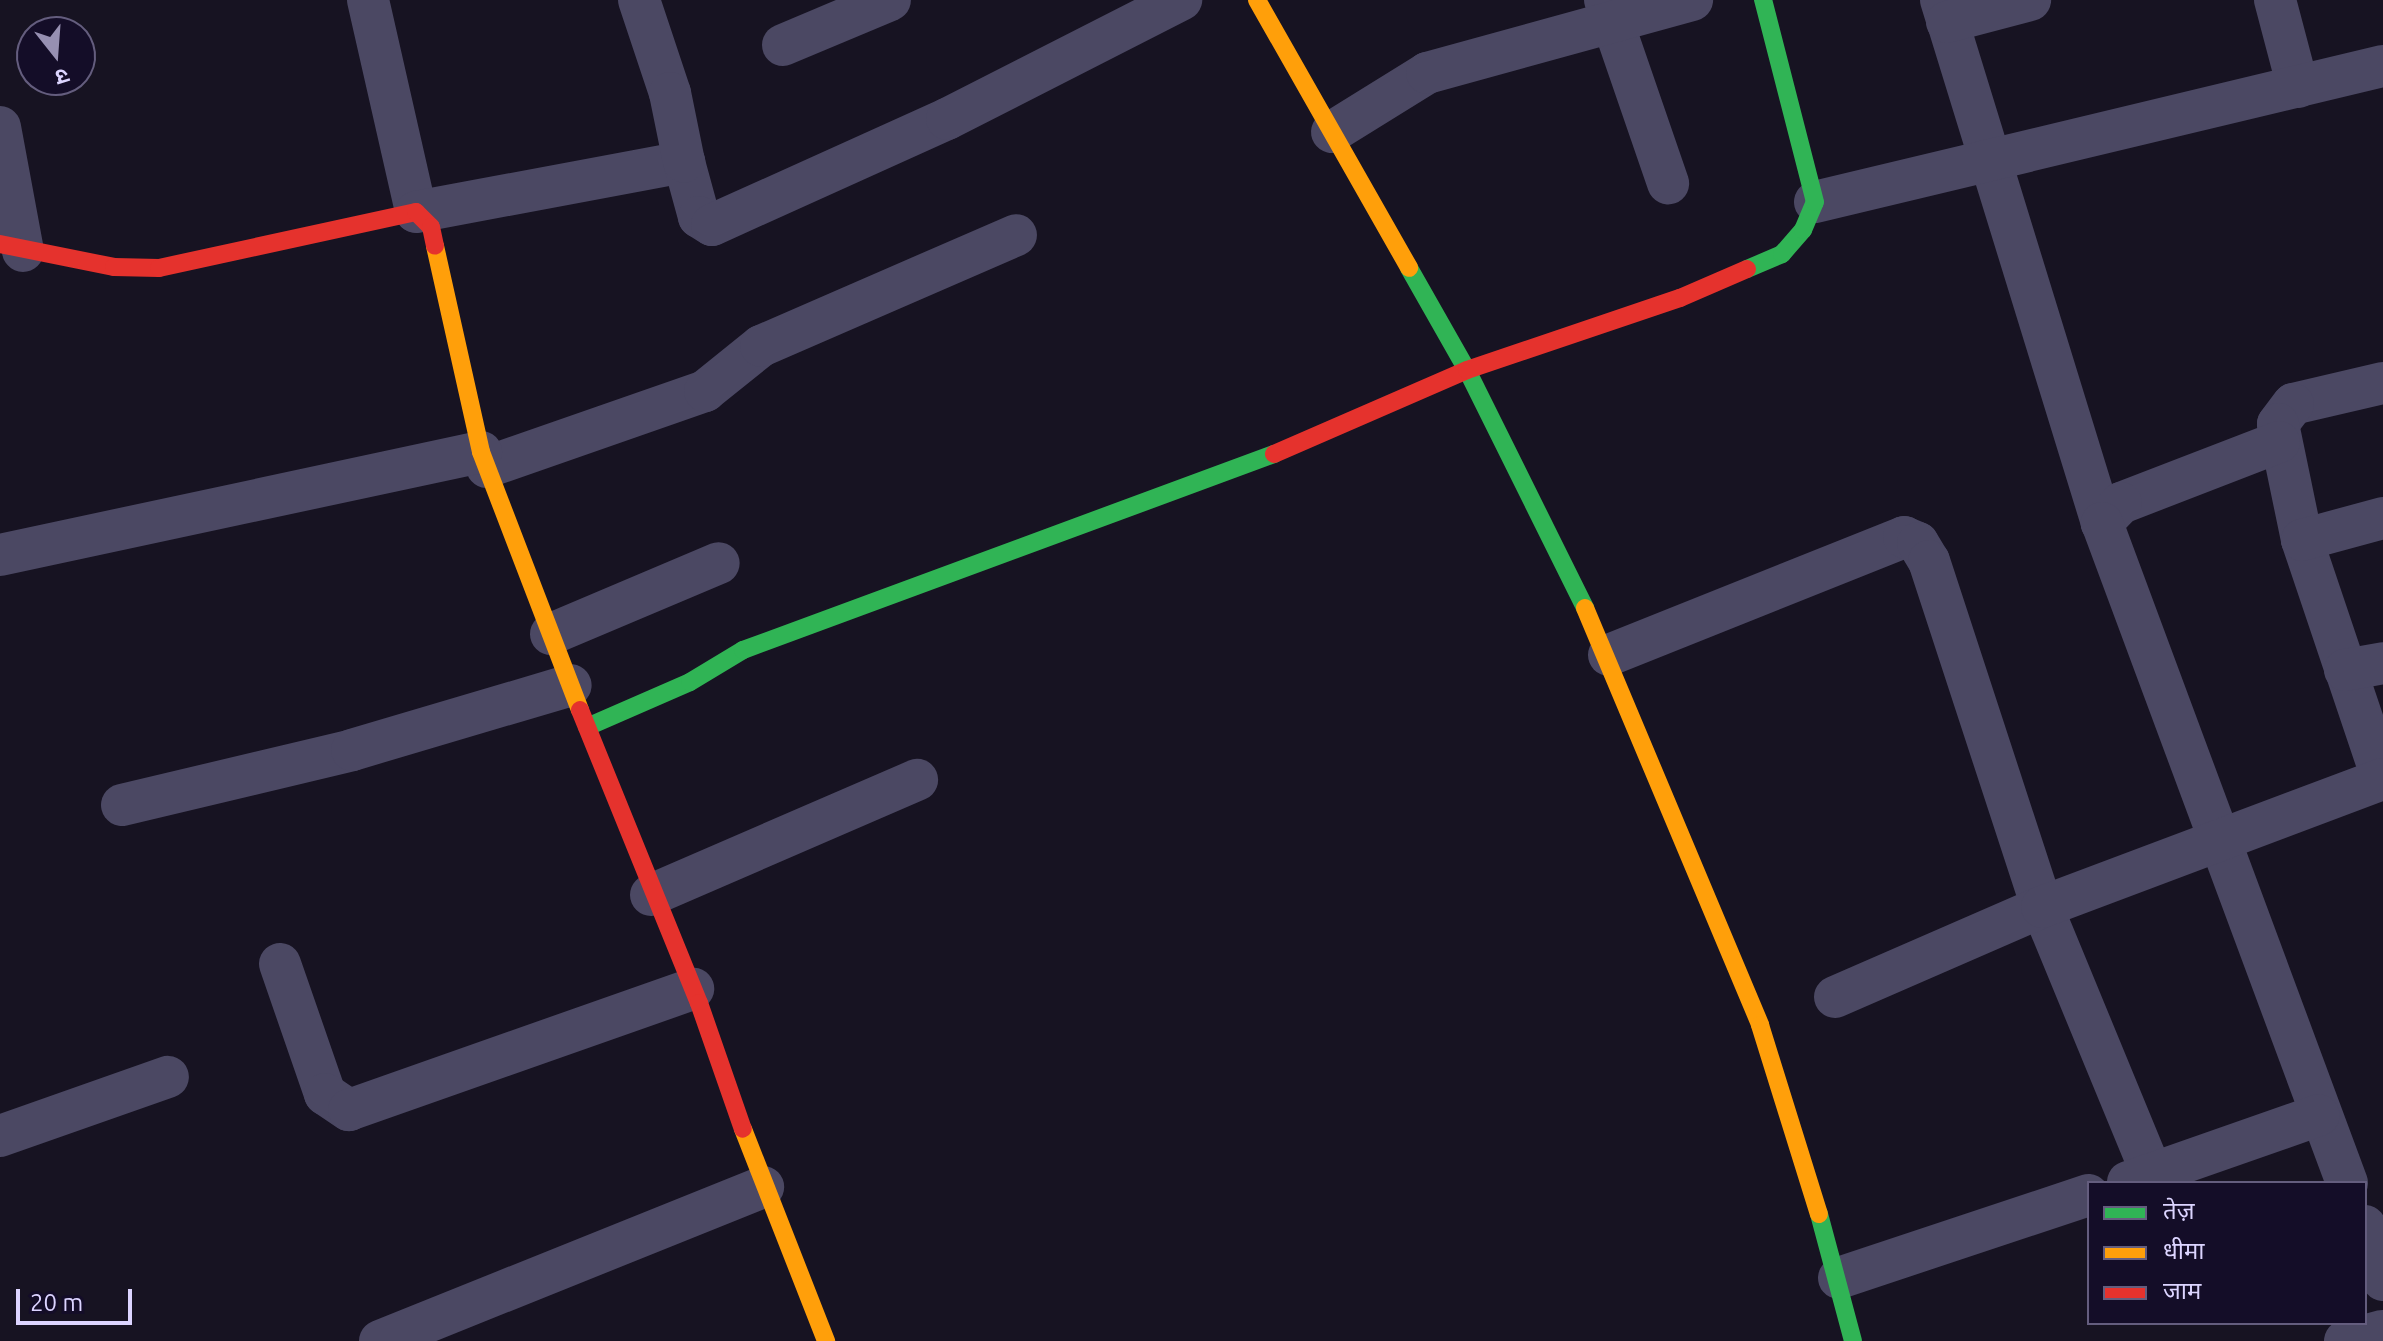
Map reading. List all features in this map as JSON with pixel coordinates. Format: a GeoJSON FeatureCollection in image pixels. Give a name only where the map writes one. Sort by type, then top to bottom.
{"type":"FeatureCollection","features":[{"type":"Feature","properties":{"kind":"street"},"geometry":{"type":"LineString","coordinates":[[368,0],[416,212],[431,227],[484,460],[651,895],[693,989],[763,1187],[826,1341]]}},
{"type":"Feature","properties":{"kind":"street"},"geometry":{"type":"LineString","coordinates":[[639,0],[670,93],[699,217],[712,225],[947,119],[1181,0]]}},
{"type":"Feature","properties":{"kind":"street"},"geometry":{"type":"LineString","coordinates":[[783,45],[890,0]]}},
{"type":"Feature","properties":{"kind":"street"},"geometry":{"type":"LineString","coordinates":[[1257,0],[1467,370],[1609,655],[1760,1025],[1839,1278],[1853,1341]]}},
{"type":"Feature","properties":{"kind":"street"},"geometry":{"type":"LineString","coordinates":[[1332,132],[1427,73],[1608,11],[1692,0]]}},
{"type":"Feature","properties":{"kind":"street"},"geometry":{"type":"LineString","coordinates":[[587,727],[690,682],[743,650],[1246,466],[1467,370],[1680,298],[1782,254],[1803,230],[1815,202],[1763,0]]}},
{"type":"Feature","properties":{"kind":"street"},"geometry":{"type":"LineString","coordinates":[[2030,0],[1944,11],[1987,160],[2102,523],[2319,1115],[2346,1181]]}},
{"type":"Feature","properties":{"kind":"street"},"geometry":{"type":"LineString","coordinates":[[2275,0],[2298,87]]}},
{"type":"Feature","properties":{"kind":"street"},"geometry":{"type":"LineString","coordinates":[[1608,11],[1668,183]]}},
{"type":"Feature","properties":{"kind":"street"},"geometry":{"type":"LineString","coordinates":[[1815,202],[2383,66]]}},
{"type":"Feature","properties":{"kind":"street"},"geometry":{"type":"LineString","coordinates":[[0,127],[12,248],[114,267],[159,268],[416,212],[684,162]]}},
{"type":"Feature","properties":{"kind":"street"},"geometry":{"type":"LineString","coordinates":[[0,555],[484,460],[705,391],[761,346],[1016,235]]}},
{"type":"Feature","properties":{"kind":"street"},"geometry":{"type":"LineString","coordinates":[[1835,997],[2042,907],[2383,780],[2364,666],[2302,540],[2279,442],[2282,412],[2293,404],[2383,383]]}},
{"type":"Feature","properties":{"kind":"street"},"geometry":{"type":"LineString","coordinates":[[2102,523],[2121,503],[2279,442]]}},
{"type":"Feature","properties":{"kind":"street"},"geometry":{"type":"LineString","coordinates":[[2302,540],[2383,518]]}},
{"type":"Feature","properties":{"kind":"street"},"geometry":{"type":"LineString","coordinates":[[1609,655],[1910,538],[1929,561],[2042,907],[2139,1179],[2319,1115]]}},
{"type":"Feature","properties":{"kind":"street"},"geometry":{"type":"LineString","coordinates":[[551,634],[719,563]]}},
{"type":"Feature","properties":{"kind":"street"},"geometry":{"type":"LineString","coordinates":[[122,805],[352,750],[571,685]]}},
{"type":"Feature","properties":{"kind":"street"},"geometry":{"type":"LineString","coordinates":[[651,895],[917,780]]}},
{"type":"Feature","properties":{"kind":"street"},"geometry":{"type":"LineString","coordinates":[[280,964],[325,1094],[349,1110],[693,989]]}},
{"type":"Feature","properties":{"kind":"street"},"geometry":{"type":"LineString","coordinates":[[0,1136],[168,1077]]}},
{"type":"Feature","properties":{"kind":"street"},"geometry":{"type":"LineString","coordinates":[[380,1341],[763,1187]]}},
{"type":"Feature","properties":{"kind":"street"},"geometry":{"type":"LineString","coordinates":[[1839,1278],[2087,1196]]}},
{"type":"Feature","properties":{"kind":"street"},"geometry":{"type":"LineString","coordinates":[[2373,1232],[2383,1280]]}},
{"type":"Feature","properties":{"kind":"street"},"geometry":{"type":"LineString","coordinates":[[2345,1341],[2383,1331]]}},
{"type":"Feature","properties":{"kind":"traffic: fast"},"geometry":{"type":"LineString","coordinates":[[1747,269],[1782,254],[1803,230],[1815,202],[1763,0]]}},
{"type":"Feature","properties":{"kind":"traffic: fast"},"geometry":{"type":"LineString","coordinates":[[1409,268],[1467,370],[1585,608]]}},
{"type":"Feature","properties":{"kind":"traffic: fast"},"geometry":{"type":"LineString","coordinates":[[587,727],[690,682],[743,650],[1274,454]]}},
{"type":"Feature","properties":{"kind":"traffic: fast"},"geometry":{"type":"LineString","coordinates":[[1819,1214],[1853,1341]]}},
{"type":"Feature","properties":{"kind":"traffic: slow"},"geometry":{"type":"LineString","coordinates":[[1257,0],[1409,268]]}},
{"type":"Feature","properties":{"kind":"traffic: slow"},"geometry":{"type":"LineString","coordinates":[[435,246],[481,452],[580,710]]}},
{"type":"Feature","properties":{"kind":"traffic: slow"},"geometry":{"type":"LineString","coordinates":[[1585,608],[1760,1025],[1819,1214]]}},
{"type":"Feature","properties":{"kind":"traffic: slow"},"geometry":{"type":"LineString","coordinates":[[743,1129],[826,1341]]}},
{"type":"Feature","properties":{"kind":"traffic: jam"},"geometry":{"type":"LineString","coordinates":[[0,244],[114,267],[159,268],[416,212],[431,227],[435,246]]}},
{"type":"Feature","properties":{"kind":"traffic: jam"},"geometry":{"type":"LineString","coordinates":[[1274,454],[1467,370],[1680,298],[1747,269]]}},
{"type":"Feature","properties":{"kind":"traffic: jam"},"geometry":{"type":"LineString","coordinates":[[580,710],[699,1003],[743,1129]]}}]}
